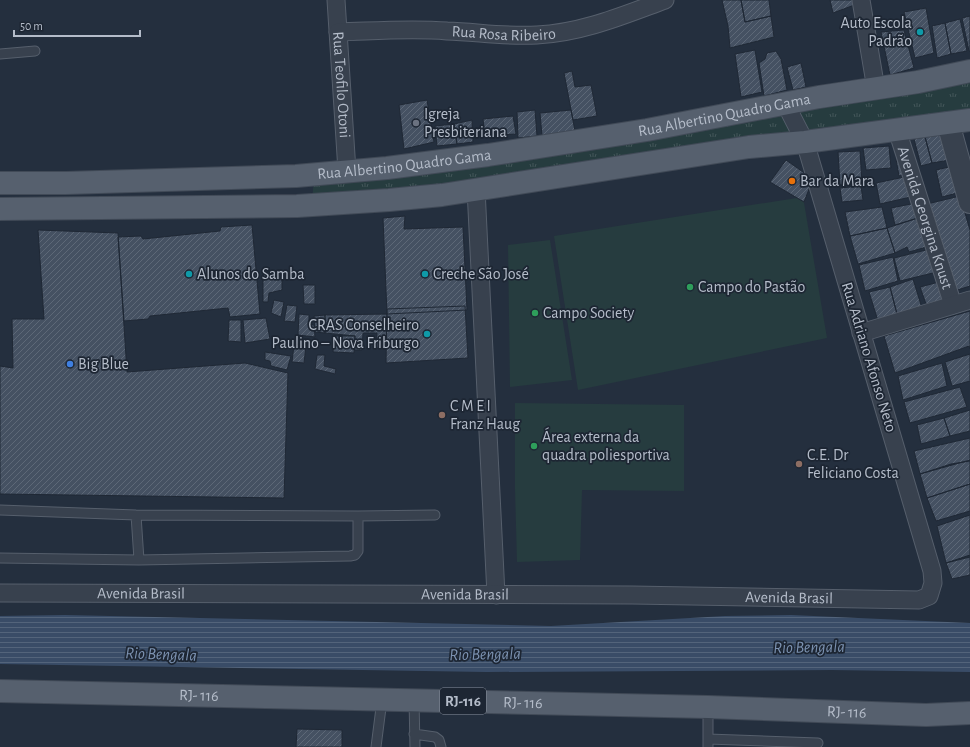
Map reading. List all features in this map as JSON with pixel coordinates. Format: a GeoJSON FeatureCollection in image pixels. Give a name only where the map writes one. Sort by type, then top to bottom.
{"type":"FeatureCollection","features":[{"type":"Feature","properties":{"kind":"main road","name":"Rua Albertino Quadro Gama"},"geometry":{"type":"LineString","coordinates":[[0,183],[66,183],[296,176],[347,170],[387,168],[488,155],[647,130],[785,103],[918,82],[970,71]]}},
{"type":"Feature","properties":{"kind":"main road","name":"Rua Albertino Quadro Gama"},"geometry":{"type":"LineString","coordinates":[[0,209],[297,206],[389,200],[442,195],[749,147],[805,142],[970,120]]}},
{"type":"Feature","properties":{"kind":"main road"},"geometry":{"type":"LineString","coordinates":[[296,176],[297,206]]}},
{"type":"Feature","properties":{"kind":"main road","name":"RJ- 116"},"geometry":{"type":"LineString","coordinates":[[0,691],[708,707],[926,716],[965,712],[970,713]]}},
{"type":"Feature","properties":{"kind":"main road","name":"RJ- 116"},"geometry":{"type":"LineString","coordinates":[[926,716],[970,727]]}},
{"type":"Feature","properties":{"kind":"street","name":"Rua Teofilo Otoni"},"geometry":{"type":"LineString","coordinates":[[336,0],[347,170]]}},
{"type":"Feature","properties":{"kind":"street","name":"Rua Rosa Ribeiro"},"geometry":{"type":"LineString","coordinates":[[338,32],[446,30],[498,35],[538,35],[582,29],[665,0]]}},
{"type":"Feature","properties":{"kind":"street"},"geometry":{"type":"LineString","coordinates":[[861,0],[876,89]]}},
{"type":"Feature","properties":{"kind":"street","name":"Rua Adriano Afonso Neto"},"geometry":{"type":"LineString","coordinates":[[785,103],[805,142],[932,571],[933,583],[929,596]]}},
{"type":"Feature","properties":{"kind":"street"},"geometry":{"type":"LineString","coordinates":[[948,123],[970,202]]}},
{"type":"Feature","properties":{"kind":"street","name":"Avenida Georgina Knust"},"geometry":{"type":"LineString","coordinates":[[897,130],[952,305]]}},
{"type":"Feature","properties":{"kind":"street"},"geometry":{"type":"LineString","coordinates":[[476,189],[496,595]]}},
{"type":"Feature","properties":{"kind":"street"},"geometry":{"type":"LineString","coordinates":[[861,333],[970,300]]}},
{"type":"Feature","properties":{"kind":"street","name":"Avenida Brasil"},"geometry":{"type":"LineString","coordinates":[[0,593],[632,595],[919,600],[929,596]]}},
{"type":"Feature","properties":{"kind":"lane"},"geometry":{"type":"LineString","coordinates":[[0,54],[35,51]]}},
{"type":"Feature","properties":{"kind":"lane"},"geometry":{"type":"LineString","coordinates":[[0,510],[136,515],[435,515]]}},
{"type":"Feature","properties":{"kind":"lane"},"geometry":{"type":"LineString","coordinates":[[136,515],[139,560]]}},
{"type":"Feature","properties":{"kind":"lane"},"geometry":{"type":"LineString","coordinates":[[0,558],[139,560],[350,556],[355,555],[358,551],[358,516]]}},
{"type":"Feature","properties":{"kind":"lane"},"geometry":{"type":"LineString","coordinates":[[376,747],[382,700]]}},
{"type":"Feature","properties":{"kind":"lane"},"geometry":{"type":"LineString","coordinates":[[414,700],[415,747]]}},
{"type":"Feature","properties":{"kind":"lane"},"geometry":{"type":"LineString","coordinates":[[708,707],[708,743],[818,743]]}},
{"type":"Feature","properties":{"kind":"lane"},"geometry":{"type":"LineString","coordinates":[[414,734],[435,737],[439,740],[441,747]]}},
{"type":"Feature","properties":{"kind":"green space"},"geometry":{"type":"Polygon","coordinates":[[[970,78],[970,115],[312,204],[314,178],[970,78]]]}},
{"type":"Feature","properties":{"kind":"green space","name":"Campo do Pastão"},"geometry":{"type":"Polygon","coordinates":[[[803,197],[827,338],[578,390],[554,236],[803,197]]]}},
{"type":"Feature","properties":{"kind":"green space","name":"Campo Society"},"geometry":{"type":"Polygon","coordinates":[[[550,240],[572,380],[510,387],[508,245],[550,240]]]}},
{"type":"Feature","properties":{"kind":"green space"},"geometry":{"type":"Polygon","coordinates":[[[515,403],[684,405],[684,491],[582,490],[580,560],[517,562],[515,403]]]}},
{"type":"Feature","properties":{"kind":"water","name":"Rio Bengala"},"geometry":{"type":"Polygon","coordinates":[[[65,615],[551,626],[725,616],[791,615],[970,623],[970,672],[832,670],[487,672],[0,664],[0,616],[65,615]]]}},
{"type":"Feature","properties":{"kind":"building"},"geometry":{"type":"Polygon","coordinates":[[[722,0],[741,0],[745,22],[771,16],[774,37],[730,48],[728,26],[722,0]]]}},
{"type":"Feature","properties":{"kind":"building"},"geometry":{"type":"Polygon","coordinates":[[[741,0],[769,0],[771,16],[745,22],[741,0]]]}},
{"type":"Feature","properties":{"kind":"building"},"geometry":{"type":"Polygon","coordinates":[[[830,0],[856,0],[857,4],[833,13],[830,0]]]}},
{"type":"Feature","properties":{"kind":"building","name":"Auto Escola Padrão"},"geometry":{"type":"Polygon","coordinates":[[[926,8],[934,53],[915,58],[904,12],[926,8]]]}},
{"type":"Feature","properties":{"kind":"building"},"geometry":{"type":"Polygon","coordinates":[[[970,16],[970,51],[969,51],[962,18],[970,16]]]}},
{"type":"Feature","properties":{"kind":"building"},"geometry":{"type":"Polygon","coordinates":[[[960,19],[967,51],[951,54],[945,23],[960,19]]]}},
{"type":"Feature","properties":{"kind":"building"},"geometry":{"type":"Polygon","coordinates":[[[945,23],[951,54],[937,58],[932,26],[945,23]]]}},
{"type":"Feature","properties":{"kind":"building"},"geometry":{"type":"Polygon","coordinates":[[[904,30],[914,68],[890,75],[881,32],[904,30]]]}},
{"type":"Feature","properties":{"kind":"building"},"geometry":{"type":"Polygon","coordinates":[[[755,50],[762,92],[741,97],[735,54],[755,50]]]}},
{"type":"Feature","properties":{"kind":"building"},"geometry":{"type":"Polygon","coordinates":[[[776,51],[781,59],[787,90],[764,96],[759,63],[765,59],[767,53],[776,51]]]}},
{"type":"Feature","properties":{"kind":"building"},"geometry":{"type":"Polygon","coordinates":[[[801,63],[806,87],[793,90],[787,67],[801,63]]]}},
{"type":"Feature","properties":{"kind":"building"},"geometry":{"type":"Polygon","coordinates":[[[572,71],[575,87],[591,85],[597,116],[573,120],[564,73],[572,71]]]}},
{"type":"Feature","properties":{"kind":"building","name":"Igreja Presbiteriana"},"geometry":{"type":"Polygon","coordinates":[[[427,100],[434,142],[404,149],[399,105],[427,100]]]}},
{"type":"Feature","properties":{"kind":"building"},"geometry":{"type":"Polygon","coordinates":[[[535,110],[537,136],[518,138],[517,112],[535,110]]]}},
{"type":"Feature","properties":{"kind":"building"},"geometry":{"type":"Polygon","coordinates":[[[571,110],[575,131],[542,136],[540,113],[571,110]]]}},
{"type":"Feature","properties":{"kind":"building"},"geometry":{"type":"Polygon","coordinates":[[[513,116],[516,134],[485,136],[483,119],[513,116]]]}},
{"type":"Feature","properties":{"kind":"building"},"geometry":{"type":"Polygon","coordinates":[[[472,120],[473,142],[457,144],[454,124],[472,120]]]}},
{"type":"Feature","properties":{"kind":"building"},"geometry":{"type":"Polygon","coordinates":[[[454,124],[457,144],[437,146],[435,126],[454,124]]]}},
{"type":"Feature","properties":{"kind":"building"},"geometry":{"type":"Polygon","coordinates":[[[942,134],[950,160],[932,163],[925,137],[942,134]]]}},
{"type":"Feature","properties":{"kind":"building"},"geometry":{"type":"Polygon","coordinates":[[[925,137],[932,163],[921,166],[914,139],[925,137]]]}},
{"type":"Feature","properties":{"kind":"building"},"geometry":{"type":"Polygon","coordinates":[[[889,146],[891,168],[866,170],[863,148],[889,146]]]}},
{"type":"Feature","properties":{"kind":"building"},"geometry":{"type":"Polygon","coordinates":[[[860,151],[862,183],[840,185],[838,152],[860,151]]]}},
{"type":"Feature","properties":{"kind":"building"},"geometry":{"type":"Polygon","coordinates":[[[902,157],[908,174],[899,176],[896,159],[902,157]]]}},
{"type":"Feature","properties":{"kind":"building","name":"Bar da Mara"},"geometry":{"type":"Polygon","coordinates":[[[786,160],[813,179],[804,202],[770,182],[786,160]]]}},
{"type":"Feature","properties":{"kind":"building"},"geometry":{"type":"Polygon","coordinates":[[[953,166],[961,192],[942,197],[936,170],[953,166]]]}},
{"type":"Feature","properties":{"kind":"building"},"geometry":{"type":"Polygon","coordinates":[[[909,176],[915,196],[880,204],[876,183],[909,176]]]}},
{"type":"Feature","properties":{"kind":"building"},"geometry":{"type":"Polygon","coordinates":[[[861,186],[863,200],[842,202],[840,188],[861,186]]]}},
{"type":"Feature","properties":{"kind":"building"},"geometry":{"type":"Polygon","coordinates":[[[960,196],[970,230],[970,286],[951,292],[927,204],[960,196]]]}},
{"type":"Feature","properties":{"kind":"building"},"geometry":{"type":"Polygon","coordinates":[[[916,203],[921,217],[895,225],[891,208],[916,203]]]}},
{"type":"Feature","properties":{"kind":"building"},"geometry":{"type":"Polygon","coordinates":[[[882,207],[887,228],[850,236],[845,212],[882,207]]]}},
{"type":"Feature","properties":{"kind":"building","name":"Creche São José"},"geometry":{"type":"Polygon","coordinates":[[[405,216],[404,229],[463,227],[467,310],[387,314],[383,218],[405,216]]]}},
{"type":"Feature","properties":{"kind":"building"},"geometry":{"type":"Polygon","coordinates":[[[921,217],[930,246],[909,252],[907,247],[895,253],[887,228],[921,217]]]}},
{"type":"Feature","properties":{"kind":"building","name":"Alunos do Samba"},"geometry":{"type":"Polygon","coordinates":[[[252,225],[260,314],[230,317],[228,308],[150,316],[148,319],[124,321],[118,237],[141,236],[143,239],[220,231],[221,227],[252,225]]]}},
{"type":"Feature","properties":{"kind":"building"},"geometry":{"type":"Polygon","coordinates":[[[887,228],[895,253],[858,264],[850,236],[887,228]]]}},
{"type":"Feature","properties":{"kind":"building","name":"Big Blue"},"geometry":{"type":"Polygon","coordinates":[[[38,230],[118,233],[127,372],[245,363],[288,373],[284,498],[0,494],[0,366],[13,368],[12,319],[44,319],[38,230]]]}},
{"type":"Feature","properties":{"kind":"building"},"geometry":{"type":"Polygon","coordinates":[[[930,249],[937,272],[900,281],[894,258],[930,249]]]}},
{"type":"Feature","properties":{"kind":"building"},"geometry":{"type":"Polygon","coordinates":[[[893,257],[898,281],[865,291],[859,265],[893,257]]]}},
{"type":"Feature","properties":{"kind":"building"},"geometry":{"type":"Polygon","coordinates":[[[282,270],[282,290],[269,293],[268,302],[263,302],[263,272],[282,270]]]}},
{"type":"Feature","properties":{"kind":"building"},"geometry":{"type":"Polygon","coordinates":[[[913,279],[922,308],[897,314],[890,287],[913,279]]]}},
{"type":"Feature","properties":{"kind":"building"},"geometry":{"type":"Polygon","coordinates":[[[939,282],[944,300],[926,304],[920,287],[939,282]]]}},
{"type":"Feature","properties":{"kind":"building"},"geometry":{"type":"Polygon","coordinates":[[[303,285],[315,285],[315,304],[304,304],[303,285]]]}},
{"type":"Feature","properties":{"kind":"building"},"geometry":{"type":"Polygon","coordinates":[[[890,287],[897,314],[878,321],[869,292],[890,287]]]}},
{"type":"Feature","properties":{"kind":"building"},"geometry":{"type":"Polygon","coordinates":[[[274,300],[284,302],[281,317],[271,313],[274,300]]]}},
{"type":"Feature","properties":{"kind":"building"},"geometry":{"type":"Polygon","coordinates":[[[287,305],[297,306],[295,322],[284,321],[287,305]]]}},
{"type":"Feature","properties":{"kind":"building","name":"CRAS Conselheiro Paulino – Nova Friburgo"},"geometry":{"type":"Polygon","coordinates":[[[465,306],[468,358],[386,363],[387,309],[465,306]]]}},
{"type":"Feature","properties":{"kind":"building"},"geometry":{"type":"Polygon","coordinates":[[[970,311],[970,349],[969,346],[895,373],[884,336],[970,311]]]}},
{"type":"Feature","properties":{"kind":"building"},"geometry":{"type":"Polygon","coordinates":[[[299,314],[309,315],[309,324],[314,325],[315,337],[298,335],[299,314]]]}},
{"type":"Feature","properties":{"kind":"building"},"geometry":{"type":"Polygon","coordinates":[[[387,314],[386,349],[376,348],[377,333],[363,333],[362,350],[354,350],[355,336],[325,333],[325,315],[387,314]]]}},
{"type":"Feature","properties":{"kind":"building"},"geometry":{"type":"Polygon","coordinates":[[[325,315],[325,333],[315,332],[314,316],[325,315]]]}},
{"type":"Feature","properties":{"kind":"building"},"geometry":{"type":"Polygon","coordinates":[[[266,318],[270,339],[245,343],[243,320],[266,318]]]}},
{"type":"Feature","properties":{"kind":"building"},"geometry":{"type":"Polygon","coordinates":[[[229,320],[241,320],[241,342],[228,341],[229,320]]]}},
{"type":"Feature","properties":{"kind":"building"},"geometry":{"type":"Polygon","coordinates":[[[335,336],[355,336],[354,353],[333,352],[335,336]]]}},
{"type":"Feature","properties":{"kind":"building"},"geometry":{"type":"Polygon","coordinates":[[[294,345],[306,346],[304,363],[292,362],[294,345]]]}},
{"type":"Feature","properties":{"kind":"building"},"geometry":{"type":"Polygon","coordinates":[[[265,352],[291,356],[287,370],[271,366],[270,361],[265,360],[265,352]]]}},
{"type":"Feature","properties":{"kind":"building"},"geometry":{"type":"Polygon","coordinates":[[[970,354],[970,381],[952,386],[945,362],[970,354]]]}},
{"type":"Feature","properties":{"kind":"building"},"geometry":{"type":"Polygon","coordinates":[[[317,355],[325,355],[324,366],[336,369],[335,374],[315,369],[317,355]]]}},
{"type":"Feature","properties":{"kind":"building"},"geometry":{"type":"Polygon","coordinates":[[[942,363],[947,386],[903,400],[898,376],[942,363]]]}},
{"type":"Feature","properties":{"kind":"building"},"geometry":{"type":"Polygon","coordinates":[[[960,387],[967,407],[910,423],[904,402],[960,387]]]}},
{"type":"Feature","properties":{"kind":"building"},"geometry":{"type":"Polygon","coordinates":[[[970,410],[970,431],[950,436],[944,418],[970,410]]]}},
{"type":"Feature","properties":{"kind":"building"},"geometry":{"type":"Polygon","coordinates":[[[944,418],[950,436],[921,444],[917,425],[944,418]]]}},
{"type":"Feature","properties":{"kind":"building"},"geometry":{"type":"Polygon","coordinates":[[[970,438],[970,461],[951,464],[920,474],[914,451],[970,438]]]}},
{"type":"Feature","properties":{"kind":"building"},"geometry":{"type":"Polygon","coordinates":[[[970,460],[970,484],[927,498],[920,474],[970,460]]]}},
{"type":"Feature","properties":{"kind":"building"},"geometry":{"type":"Polygon","coordinates":[[[970,484],[970,511],[936,521],[927,498],[970,484]]]}},
{"type":"Feature","properties":{"kind":"building"},"geometry":{"type":"Polygon","coordinates":[[[970,515],[970,555],[946,563],[937,526],[970,515]]]}},
{"type":"Feature","properties":{"kind":"building"},"geometry":{"type":"Polygon","coordinates":[[[970,557],[970,575],[952,579],[946,563],[970,557]]]}},
{"type":"Feature","properties":{"kind":"building"},"geometry":{"type":"Polygon","coordinates":[[[297,729],[342,730],[342,747],[296,747],[297,729]]]}},
{"type":"Feature","properties":{"kind":"place","name":"Auto Escola Padrão"},"geometry":{"type":"Point","coordinates":[920,32]}},
{"type":"Feature","properties":{"kind":"place","name":"Igreja Presbiteriana"},"geometry":{"type":"Point","coordinates":[416,123]}},
{"type":"Feature","properties":{"kind":"place","name":"Bar da Mara"},"geometry":{"type":"Point","coordinates":[792,181]}},
{"type":"Feature","properties":{"kind":"place","name":"Alunos do Samba"},"geometry":{"type":"Point","coordinates":[189,274]}},
{"type":"Feature","properties":{"kind":"place","name":"Creche São José"},"geometry":{"type":"Point","coordinates":[425,274]}},
{"type":"Feature","properties":{"kind":"place","name":"Campo do Pastão"},"geometry":{"type":"Point","coordinates":[690,287]}},
{"type":"Feature","properties":{"kind":"place","name":"Campo Society"},"geometry":{"type":"Point","coordinates":[535,313]}},
{"type":"Feature","properties":{"kind":"place","name":"CRAS Conselheiro Paulino – Nova Friburgo"},"geometry":{"type":"Point","coordinates":[427,334]}},
{"type":"Feature","properties":{"kind":"place","name":"Big Blue"},"geometry":{"type":"Point","coordinates":[70,364]}},
{"type":"Feature","properties":{"kind":"place","name":"C M E I Franz Haug"},"geometry":{"type":"Point","coordinates":[442,415]}},
{"type":"Feature","properties":{"kind":"place","name":"Área externa da quadra poliesportiva"},"geometry":{"type":"Point","coordinates":[534,446]}},
{"type":"Feature","properties":{"kind":"place","name":"C.E. Dr Feliciano Costa"},"geometry":{"type":"Point","coordinates":[799,464]}}]}
